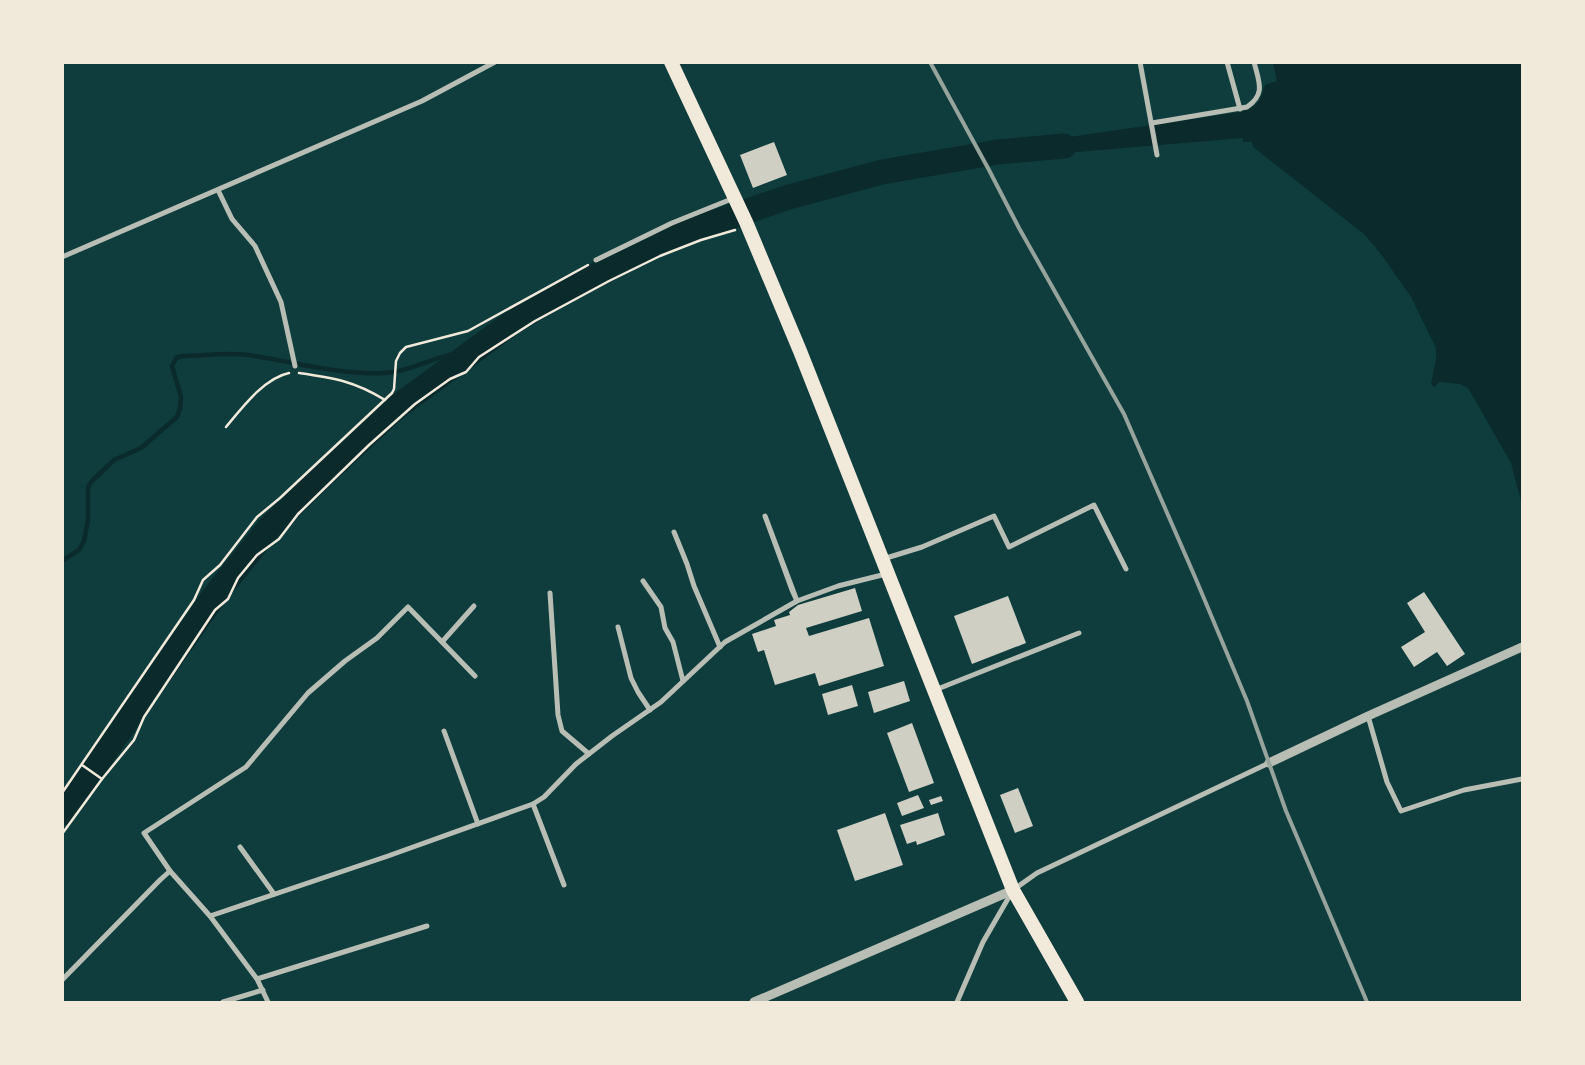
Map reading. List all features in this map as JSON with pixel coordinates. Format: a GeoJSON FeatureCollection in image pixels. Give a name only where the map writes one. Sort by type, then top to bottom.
{"type":"FeatureCollection","features":[{"type":"Feature","properties":{"kind":"highway"},"geometry":{"type":"LineString","coordinates":[[671,62],[747,224],[800,351],[1013,890],[1077,1002]]}},
{"type":"Feature","properties":{"kind":"street"},"geometry":{"type":"LineString","coordinates":[[62,256],[422,101],[495,62]]}},
{"type":"Feature","properties":{"kind":"street"},"geometry":{"type":"LineString","coordinates":[[1140,62],[1157,155]]}},
{"type":"Feature","properties":{"kind":"street"},"geometry":{"type":"LineString","coordinates":[[1227,62],[1240,109]]}},
{"type":"Feature","properties":{"kind":"street"},"geometry":{"type":"LineString","coordinates":[[1152,124],[1240,109],[1252,104],[1258,95],[1260,86],[1254,62]]}},
{"type":"Feature","properties":{"kind":"street"},"geometry":{"type":"LineString","coordinates":[[218,190],[232,219],[255,246],[281,302],[295,366]]}},
{"type":"Feature","properties":{"kind":"street"},"geometry":{"type":"LineString","coordinates":[[596,260],[672,223],[735,200]]}},
{"type":"Feature","properties":{"kind":"street"},"geometry":{"type":"LineString","coordinates":[[882,559],[922,548],[994,516],[1009,547],[1094,505],[1126,569]]}},
{"type":"Feature","properties":{"kind":"street"},"geometry":{"type":"LineString","coordinates":[[764,516],[774,541],[797,601],[792,590],[764,516]]}},
{"type":"Feature","properties":{"kind":"street"},"geometry":{"type":"LineString","coordinates":[[674,532],[720,647]]}},
{"type":"Feature","properties":{"kind":"street"},"geometry":{"type":"LineString","coordinates":[[210,916],[388,856],[533,804],[544,797],[576,764],[661,702],[725,642],[797,601],[838,586],[888,574]]}},
{"type":"Feature","properties":{"kind":"street"},"geometry":{"type":"LineString","coordinates":[[643,581],[661,607],[665,628],[673,642],[683,681]]}},
{"type":"Feature","properties":{"kind":"street"},"geometry":{"type":"LineString","coordinates":[[550,592],[558,715],[562,731],[589,754]]}},
{"type":"Feature","properties":{"kind":"street"},"geometry":{"type":"LineString","coordinates":[[442,642],[474,606]]}},
{"type":"Feature","properties":{"kind":"street"},"geometry":{"type":"LineString","coordinates":[[268,1002],[257,979],[210,916],[170,871],[144,833],[246,767],[308,692],[345,661],[377,638],[408,607],[475,676]]}},
{"type":"Feature","properties":{"kind":"street"},"geometry":{"type":"LineString","coordinates":[[618,627],[631,678],[650,710]]}},
{"type":"Feature","properties":{"kind":"street"},"geometry":{"type":"LineString","coordinates":[[935,690],[1079,633]]}},
{"type":"Feature","properties":{"kind":"street"},"geometry":{"type":"LineString","coordinates":[[754,1002],[1013,890],[1037,873],[1368,716],[1522,647]]}},
{"type":"Feature","properties":{"kind":"street"},"geometry":{"type":"LineString","coordinates":[[1368,716],[1387,782],[1401,811],[1464,790],[1522,779]]}},
{"type":"Feature","properties":{"kind":"street"},"geometry":{"type":"LineString","coordinates":[[444,731],[478,824]]}},
{"type":"Feature","properties":{"kind":"street"},"geometry":{"type":"LineString","coordinates":[[533,804],[564,885]]}},
{"type":"Feature","properties":{"kind":"street"},"geometry":{"type":"LineString","coordinates":[[240,847],[274,894]]}},
{"type":"Feature","properties":{"kind":"street"},"geometry":{"type":"LineString","coordinates":[[62,980],[170,871]]}},
{"type":"Feature","properties":{"kind":"street"},"geometry":{"type":"LineString","coordinates":[[957,1002],[983,942],[1013,890]]}},
{"type":"Feature","properties":{"kind":"street"},"geometry":{"type":"LineString","coordinates":[[257,979],[427,926]]}},
{"type":"Feature","properties":{"kind":"street"},"geometry":{"type":"LineString","coordinates":[[223,1002],[263,990]]}},
{"type":"Feature","properties":{"kind":"path"},"geometry":{"type":"LineString","coordinates":[[62,834],[102,779],[134,740],[144,717],[215,610],[228,599],[238,578],[257,555],[279,539],[298,514],[369,445],[415,404],[450,379],[466,372],[479,357],[534,321],[668,252],[747,224]]}},
{"type":"Feature","properties":{"kind":"path"},"geometry":{"type":"LineString","coordinates":[[62,793],[83,766],[194,600],[203,580],[220,565],[257,517],[385,400],[394,388],[398,356],[406,347],[468,331],[596,260]]}},
{"type":"Feature","properties":{"kind":"path"},"geometry":{"type":"LineString","coordinates":[[226,427],[246,402],[273,380],[295,372],[352,382],[385,400]]}},
{"type":"Feature","properties":{"kind":"path"},"geometry":{"type":"LineString","coordinates":[[83,766],[102,779]]}},
{"type":"Feature","properties":{"kind":"water"},"geometry":{"type":"Polygon","coordinates":[[[1273,63],[1522,63],[1522,505],[1511,463],[1468,388],[1460,384],[1440,382],[1434,387],[1431,384],[1436,359],[1436,348],[1411,297],[1381,254],[1364,234],[1253,147],[1252,142],[1243,142],[1243,138],[1065,153],[1063,138],[1240,112],[1251,108],[1260,100],[1265,85],[1277,81],[1273,63]]]}},
{"type":"Feature","properties":{"kind":"building"},"geometry":{"type":"Polygon","coordinates":[[[774,142],[787,175],[753,188],[740,155],[774,142]]]}},
{"type":"Feature","properties":{"kind":"building"},"geometry":{"type":"Polygon","coordinates":[[[855,588],[862,611],[806,628],[809,636],[869,618],[884,666],[819,686],[815,673],[775,685],[764,650],[758,652],[752,634],[776,626],[774,620],[790,615],[789,612],[798,605],[855,588]]]}},
{"type":"Feature","properties":{"kind":"building"},"geometry":{"type":"Polygon","coordinates":[[[1424,592],[1465,654],[1447,666],[1437,652],[1414,667],[1401,647],[1425,632],[1407,603],[1424,592]]]}},
{"type":"Feature","properties":{"kind":"building"},"geometry":{"type":"Polygon","coordinates":[[[1008,596],[1026,643],[972,664],[954,616],[1008,596]]]}},
{"type":"Feature","properties":{"kind":"building"},"geometry":{"type":"Polygon","coordinates":[[[904,681],[910,701],[874,713],[868,692],[904,681]]]}},
{"type":"Feature","properties":{"kind":"building"},"geometry":{"type":"Polygon","coordinates":[[[852,685],[858,706],[828,715],[822,694],[852,685]]]}},
{"type":"Feature","properties":{"kind":"building"},"geometry":{"type":"Polygon","coordinates":[[[912,723],[934,783],[909,792],[887,733],[912,723]]]}},
{"type":"Feature","properties":{"kind":"building"},"geometry":{"type":"Polygon","coordinates":[[[1018,788],[1033,826],[1015,833],[1000,795],[1018,788]]]}},
{"type":"Feature","properties":{"kind":"building"},"geometry":{"type":"Polygon","coordinates":[[[918,795],[924,808],[902,816],[897,803],[918,795]]]}},
{"type":"Feature","properties":{"kind":"building"},"geometry":{"type":"Polygon","coordinates":[[[941,796],[943,801],[931,805],[929,800],[941,796]]]}},
{"type":"Feature","properties":{"kind":"building"},"geometry":{"type":"Polygon","coordinates":[[[885,813],[903,865],[855,881],[837,830],[885,813]]]}},
{"type":"Feature","properties":{"kind":"building"},"geometry":{"type":"Polygon","coordinates":[[[938,813],[945,835],[917,845],[916,841],[907,844],[900,825],[938,813]]]}},
{"type":"Feature","properties":{"kind":"waterway"},"geometry":{"type":"LineString","coordinates":[[62,813],[215,595],[268,529],[393,410],[513,322],[560,294],[656,244],[789,197],[882,172],[998,152],[1064,146]]}},
{"type":"Feature","properties":{"kind":"waterway"},"geometry":{"type":"LineString","coordinates":[[62,561],[79,550],[84,541],[88,520],[89,485],[114,460],[141,448],[177,417],[181,397],[172,366],[176,358],[182,356],[239,354],[332,370],[383,373],[405,369],[448,355],[471,352]]}},
{"type":"Feature","properties":{"kind":"railway"},"geometry":{"type":"LineString","coordinates":[[930,62],[1019,228],[1124,414],[1247,701],[1286,811],[1367,1002]]}}]}
